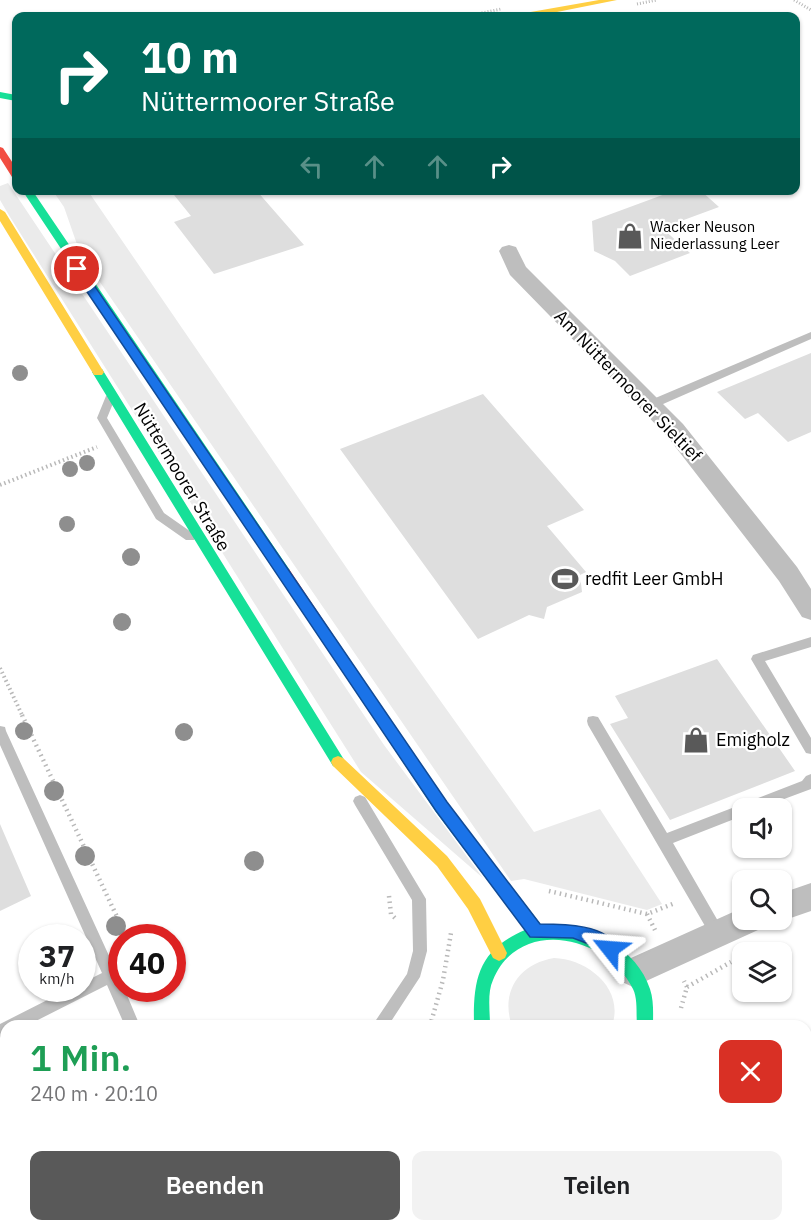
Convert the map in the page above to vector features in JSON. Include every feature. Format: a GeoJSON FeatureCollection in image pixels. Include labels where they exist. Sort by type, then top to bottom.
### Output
{"type":"FeatureCollection","features":[{"type":"Feature","properties":{"kind":"street"},"geometry":{"type":"LineString","coordinates":[[547,12],[613,0]]}},
{"type":"Feature","properties":{"kind":"street"},"geometry":{"type":"LineString","coordinates":[[0,150],[12,169]]}},
{"type":"Feature","properties":{"kind":"street","name":"Nüttermoorer Straße"},"geometry":{"type":"LineString","coordinates":[[30,195],[441,807],[536,931]]}},
{"type":"Feature","properties":{"kind":"street","name":"Nüttermoorer Straße"},"geometry":{"type":"LineString","coordinates":[[0,213],[335,759],[358,784],[434,852],[466,892],[489,929],[499,952]]}},
{"type":"Feature","properties":{"kind":"street","name":"Am Nüttermoorer Sieltief"},"geometry":{"type":"LineString","coordinates":[[509,251],[517,270],[675,430],[788,574],[811,610]]}},
{"type":"Feature","properties":{"kind":"street"},"geometry":{"type":"LineString","coordinates":[[792,904],[811,897]]}},
{"type":"Feature","properties":{"kind":"street"},"geometry":{"type":"LineString","coordinates":[[633,972],[732,926]]}},
{"type":"Feature","properties":{"kind":"street"},"geometry":{"type":"LineString","coordinates":[[481,1020],[478,1002],[480,987],[487,968],[499,952],[515,940],[536,931],[573,931],[599,940],[621,957],[633,972],[644,997],[645,1020]]}},
{"type":"Feature","properties":{"kind":"lane"},"geometry":{"type":"LineString","coordinates":[[650,405],[811,335]]}},
{"type":"Feature","properties":{"kind":"lane"},"geometry":{"type":"LineString","coordinates":[[111,395],[102,418],[160,516],[203,545]]}},
{"type":"Feature","properties":{"kind":"lane"},"geometry":{"type":"LineString","coordinates":[[811,642],[757,659],[811,749]]}},
{"type":"Feature","properties":{"kind":"lane"},"geometry":{"type":"LineString","coordinates":[[593,721],[717,933]]}},
{"type":"Feature","properties":{"kind":"lane"},"geometry":{"type":"LineString","coordinates":[[0,731],[6,760],[108,970]]}},
{"type":"Feature","properties":{"kind":"lane","name":"Nüttermoorer Straße"},"geometry":{"type":"LineString","coordinates":[[335,759],[419,899],[420,951],[413,977],[383,1020]]}},
{"type":"Feature","properties":{"kind":"lane"},"geometry":{"type":"LineString","coordinates":[[773,798],[807,785],[811,780]]}},
{"type":"Feature","properties":{"kind":"lane"},"geometry":{"type":"LineString","coordinates":[[664,840],[732,814]]}},
{"type":"Feature","properties":{"kind":"lane"},"geometry":{"type":"LineString","coordinates":[[23,1020],[108,978]]}},
{"type":"Feature","properties":{"kind":"lane"},"geometry":{"type":"LineString","coordinates":[[123,1002],[131,1020]]}},
{"type":"Feature","properties":{"kind":"path"},"geometry":{"type":"LineString","coordinates":[[794,0],[811,10]]}},
{"type":"Feature","properties":{"kind":"path"},"geometry":{"type":"LineString","coordinates":[[0,485],[103,444]]}},
{"type":"Feature","properties":{"kind":"path"},"geometry":{"type":"LineString","coordinates":[[0,668],[120,924]]}},
{"type":"Feature","properties":{"kind":"path"},"geometry":{"type":"LineString","coordinates":[[432,1020],[443,980],[452,929]]}},
{"type":"Feature","properties":{"kind":"path"},"geometry":{"type":"LineString","coordinates":[[687,987],[732,962]]}},
{"type":"Feature","properties":{"kind":"shaded area"},"geometry":{"type":"Polygon","coordinates":[[[8,183],[12,189],[12,195],[16,195],[384,745],[483,878],[361,772],[10,217],[0,200],[0,186],[8,183]]]}},
{"type":"Feature","properties":{"kind":"shaded area"},"geometry":{"type":"Polygon","coordinates":[[[56,195],[91,195],[372,605],[534,832],[600,809],[662,904],[647,910],[524,879],[511,881],[80,253],[64,207],[56,195]]]}},
{"type":"Feature","properties":{"kind":"shaded area"},"geometry":{"type":"Polygon","coordinates":[[[554,958],[566,960],[579,964],[600,978],[613,999],[615,1012],[613,1020],[510,1020],[509,1002],[515,982],[531,966],[554,958]]]}},
{"type":"Feature","properties":{"kind":"building"},"geometry":{"type":"Polygon","coordinates":[[[174,195],[260,195],[304,245],[214,274],[174,222],[191,216],[174,195]]]}},
{"type":"Feature","properties":{"kind":"building","name":"Wacker Neuson Niederlassung Leer"},"geometry":{"type":"Polygon","coordinates":[[[662,195],[706,195],[719,207],[662,228],[690,253],[630,276],[615,261],[594,251],[592,221],[662,195]]]}},
{"type":"Feature","properties":{"kind":"building"},"geometry":{"type":"Polygon","coordinates":[[[811,353],[811,432],[788,442],[758,413],[745,419],[717,392],[811,353]]]}},
{"type":"Feature","properties":{"kind":"building"},"geometry":{"type":"Polygon","coordinates":[[[483,394],[584,510],[547,526],[586,572],[580,575],[582,592],[547,607],[544,619],[529,615],[478,639],[340,449],[483,394]]]}},
{"type":"Feature","properties":{"kind":"building","name":"Emigholz"},"geometry":{"type":"Polygon","coordinates":[[[717,659],[795,771],[670,820],[610,724],[628,718],[615,696],[717,659]]]}},
{"type":"Feature","properties":{"kind":"building"},"geometry":{"type":"Polygon","coordinates":[[[0,824],[31,896],[0,911],[0,824]]]}},
{"type":"Feature","properties":{"kind":"traffic: fast"},"geometry":{"type":"LineString","coordinates":[[0,95],[12,97]]}},
{"type":"Feature","properties":{"kind":"traffic: fast"},"geometry":{"type":"LineString","coordinates":[[30,195],[284,573]]}},
{"type":"Feature","properties":{"kind":"traffic: fast"},"geometry":{"type":"LineString","coordinates":[[98,372],[338,762]]}},
{"type":"Feature","properties":{"kind":"traffic: fast"},"geometry":{"type":"LineString","coordinates":[[380,716],[441,807],[536,931]]}},
{"type":"Feature","properties":{"kind":"traffic: fast"},"geometry":{"type":"LineString","coordinates":[[482,1020],[484,980],[495,958],[511,943],[532,935],[554,932],[577,935],[598,943],[617,956],[642,989],[645,1020]]}},
{"type":"Feature","properties":{"kind":"traffic: slow"},"geometry":{"type":"LineString","coordinates":[[547,12],[613,0]]}},
{"type":"Feature","properties":{"kind":"traffic: slow"},"geometry":{"type":"LineString","coordinates":[[0,212],[98,372]]}},
{"type":"Feature","properties":{"kind":"traffic: slow"},"geometry":{"type":"LineString","coordinates":[[338,762],[442,861],[474,904],[499,953]]}},
{"type":"Feature","properties":{"kind":"traffic: jam"},"geometry":{"type":"LineString","coordinates":[[0,150],[12,169]]}},
{"type":"Feature","properties":{"kind":"traffic: jam"},"geometry":{"type":"LineString","coordinates":[[284,573],[380,716]]}},
{"type":"Feature","properties":{"kind":"place","name":"Wacker Neuson Niederlassung Leer"},"geometry":{"type":"Point","coordinates":[630,236]}},
{"type":"Feature","properties":{"kind":"place","name":"redfit Leer GmbH"},"geometry":{"type":"Point","coordinates":[565,579]}},
{"type":"Feature","properties":{"kind":"place","name":"Emigholz"},"geometry":{"type":"Point","coordinates":[696,740]}},
{"type":"Feature","properties":{"kind":"route"},"geometry":{"type":"LineString","coordinates":[[77,269],[441,807],[509,892],[536,931],[552,929],[573,931],[599,940],[610,949]]}}]}
